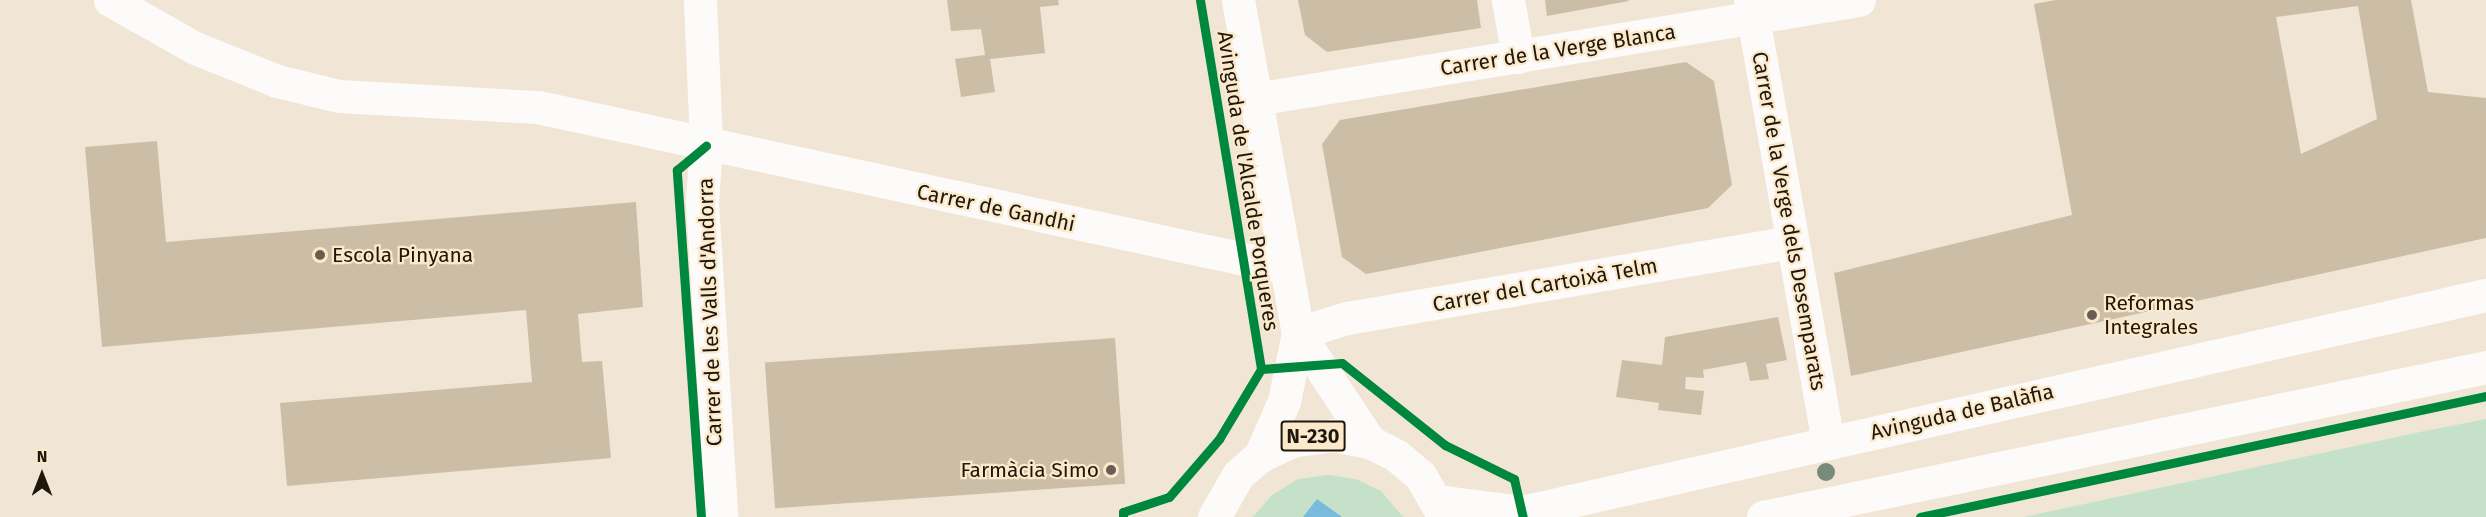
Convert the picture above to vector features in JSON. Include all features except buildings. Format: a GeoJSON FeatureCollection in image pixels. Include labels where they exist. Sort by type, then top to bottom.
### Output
{"type":"FeatureCollection","features":[{"type":"Feature","properties":{"kind":"street","name":"Carrer de Gandhi"},"geometry":{"type":"LineString","coordinates":[[110,0],[195,48],[277,81],[339,96],[538,107],[628,124],[706,146],[1286,268]]}},
{"type":"Feature","properties":{"kind":"street","name":"Carrer de les Valls d'Andorra"},"geometry":{"type":"LineString","coordinates":[[700,0],[706,146],[702,202],[721,517]]}},
{"type":"Feature","properties":{"kind":"street","name":"Avinguda de l'Alcalde Porqueres"},"geometry":{"type":"LineString","coordinates":[[1238,0],[1298,333],[1284,401],[1260,456]]}},
{"type":"Feature","properties":{"kind":"street"},"geometry":{"type":"LineString","coordinates":[[1508,0],[1518,57]]}},
{"type":"Feature","properties":{"kind":"street","name":"Carrer de la Verge Blanca"},"geometry":{"type":"LineString","coordinates":[[1256,99],[1518,57],[1752,9],[1859,0]]}},
{"type":"Feature","properties":{"kind":"street","name":"Carrer de la Verge dels Desemparats"},"geometry":{"type":"LineString","coordinates":[[1752,9],[1828,442]]}},
{"type":"Feature","properties":{"kind":"street","name":"Carrer del Cartoixà Telm"},"geometry":{"type":"LineString","coordinates":[[1298,333],[1347,318],[1793,242]]}},
{"type":"Feature","properties":{"kind":"street","name":"Avinguda de Balàfia"},"geometry":{"type":"LineString","coordinates":[[1441,509],[1522,512],[2486,295]]}},
{"type":"Feature","properties":{"kind":"street","name":"Avinguda de l'Alcalde Porqueres"},"geometry":{"type":"LineString","coordinates":[[1298,333],[1370,441]]}},
{"type":"Feature","properties":{"kind":"street"},"geometry":{"type":"LineString","coordinates":[[1763,517],[2486,367]]}},
{"type":"Feature","properties":{"kind":"street","name":"N-230"},"geometry":{"type":"LineString","coordinates":[[1214,517],[1238,475],[1260,456],[1313,436],[1370,441],[1409,465],[1441,509]]}},
{"type":"Feature","properties":{"kind":"green space"},"geometry":{"type":"Polygon","coordinates":[[[2486,419],[2486,517],[2024,517],[2420,432],[2486,419]]]}},
{"type":"Feature","properties":{"kind":"green space"},"geometry":{"type":"Polygon","coordinates":[[[1328,475],[1356,479],[1381,491],[1403,517],[1253,517],[1272,495],[1298,479],[1328,475]]]}},
{"type":"Feature","properties":{"kind":"water"},"geometry":{"type":"Polygon","coordinates":[[[1317,499],[1342,517],[1303,517],[1317,499]]]}},
{"type":"Feature","properties":{"kind":"cycle path"},"geometry":{"type":"LineString","coordinates":[[1200,0],[1261,369]]}},
{"type":"Feature","properties":{"kind":"cycle path"},"geometry":{"type":"LineString","coordinates":[[701,517],[677,170],[706,146]]}},
{"type":"Feature","properties":{"kind":"cycle path"},"geometry":{"type":"LineString","coordinates":[[1261,369],[1342,363],[1445,445],[1514,479],[1523,517]]}},
{"type":"Feature","properties":{"kind":"cycle path"},"geometry":{"type":"LineString","coordinates":[[1123,517],[1123,512],[1169,497],[1219,439],[1261,369]]}},
{"type":"Feature","properties":{"kind":"cycle path"},"geometry":{"type":"LineString","coordinates":[[1920,517],[2486,396]]}},
{"type":"Feature","properties":{"kind":"place","name":"Escola Pinyana"},"geometry":{"type":"Point","coordinates":[320,255]}},
{"type":"Feature","properties":{"kind":"place","name":"Reformas Integrales"},"geometry":{"type":"Point","coordinates":[2092,315]}},
{"type":"Feature","properties":{"kind":"place","name":"Farmàcia Simo"},"geometry":{"type":"Point","coordinates":[1111,470]}}]}
